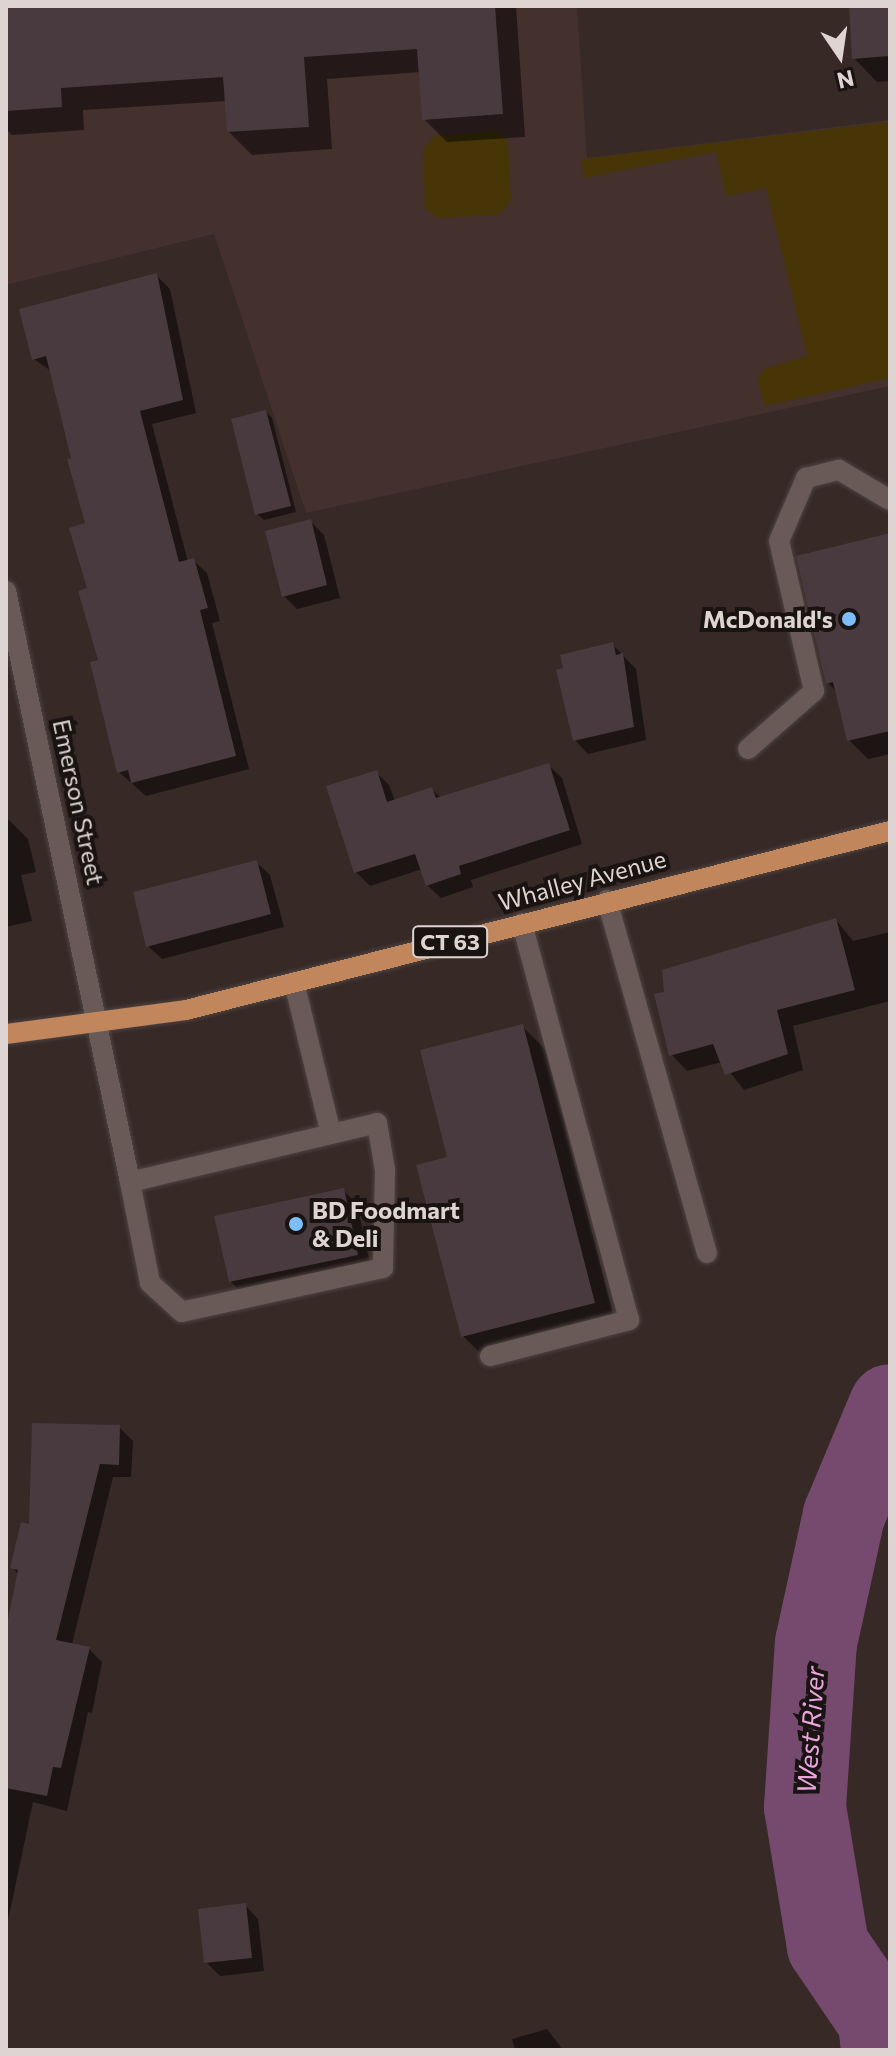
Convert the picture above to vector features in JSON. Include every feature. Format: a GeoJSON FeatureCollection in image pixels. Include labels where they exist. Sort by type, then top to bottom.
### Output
{"type":"FeatureCollection","features":[{"type":"Feature","properties":{"kind":"main road","name":"Whalley Avenue"},"geometry":{"type":"LineString","coordinates":[[6,1034],[100,1025],[294,982],[607,900],[890,831]]}},
{"type":"Feature","properties":{"kind":"street"},"geometry":{"type":"LineString","coordinates":[[748,749],[814,691],[779,541],[806,478],[839,470],[890,500]]}},
{"type":"Feature","properties":{"kind":"street","name":"Emerson Street"},"geometry":{"type":"LineString","coordinates":[[6,591],[100,1025],[150,1283],[182,1312],[383,1268],[385,1170],[377,1123],[331,1134]]}},
{"type":"Feature","properties":{"kind":"street"},"geometry":{"type":"LineString","coordinates":[[607,900],[707,1253]]}},
{"type":"Feature","properties":{"kind":"street"},"geometry":{"type":"LineString","coordinates":[[490,1356],[629,1320],[522,923]]}},
{"type":"Feature","properties":{"kind":"street"},"geometry":{"type":"LineString","coordinates":[[130,1182],[331,1134],[294,982]]}},
{"type":"Feature","properties":{"kind":"shaded area"},"geometry":{"type":"Polygon","coordinates":[[[6,6],[577,6],[587,158],[890,120],[890,386],[306,513],[214,234],[6,285],[6,6]]]}},
{"type":"Feature","properties":{"kind":"shaded area"},"geometry":{"type":"Polygon","coordinates":[[[890,122],[890,378],[765,406],[757,381],[763,369],[807,356],[766,188],[726,196],[716,152],[584,178],[581,159],[890,122]]]}},
{"type":"Feature","properties":{"kind":"shaded area"},"geometry":{"type":"Polygon","coordinates":[[[497,131],[508,140],[511,201],[498,215],[437,218],[425,208],[423,149],[435,136],[497,131]]]}},
{"type":"Feature","properties":{"kind":"building"},"geometry":{"type":"Polygon","coordinates":[[[6,6],[495,6],[503,114],[422,120],[417,49],[304,57],[309,127],[227,132],[223,77],[61,88],[62,107],[6,111],[6,6]]]}},
{"type":"Feature","properties":{"kind":"building"},"geometry":{"type":"Polygon","coordinates":[[[849,6],[890,6],[890,56],[852,59],[849,6]]]}},
{"type":"Feature","properties":{"kind":"building"},"geometry":{"type":"Polygon","coordinates":[[[157,273],[183,400],[140,411],[179,562],[194,558],[208,608],[200,610],[236,756],[131,783],[128,770],[117,773],[90,662],[98,660],[78,591],[87,588],[69,528],[85,523],[67,459],[71,458],[46,356],[32,360],[19,309],[157,273]]]}},
{"type":"Feature","properties":{"kind":"building"},"geometry":{"type":"Polygon","coordinates":[[[266,410],[291,506],[255,515],[231,419],[266,410]]]}},
{"type":"Feature","properties":{"kind":"building"},"geometry":{"type":"Polygon","coordinates":[[[311,519],[327,585],[282,597],[265,531],[311,519]]]}},
{"type":"Feature","properties":{"kind":"building","name":"McDonald's"},"geometry":{"type":"Polygon","coordinates":[[[890,533],[890,731],[847,741],[833,682],[826,684],[796,556],[890,533]]]}},
{"type":"Feature","properties":{"kind":"building"},"geometry":{"type":"Polygon","coordinates":[[[613,642],[616,655],[623,653],[634,727],[573,741],[556,670],[563,668],[560,655],[613,642]]]}},
{"type":"Feature","properties":{"kind":"building"},"geometry":{"type":"Polygon","coordinates":[[[549,763],[570,830],[459,866],[461,874],[426,886],[415,854],[354,873],[326,786],[377,770],[387,802],[432,787],[436,798],[549,763]]]}},
{"type":"Feature","properties":{"kind":"building"},"geometry":{"type":"Polygon","coordinates":[[[257,860],[271,914],[146,947],[133,892],[257,860]]]}},
{"type":"Feature","properties":{"kind":"building"},"geometry":{"type":"Polygon","coordinates":[[[836,918],[855,990],[777,1010],[788,1054],[725,1075],[713,1044],[669,1056],[654,994],[664,992],[662,970],[836,918]]]}},
{"type":"Feature","properties":{"kind":"building"},"geometry":{"type":"Polygon","coordinates":[[[523,1024],[595,1303],[461,1337],[416,1165],[447,1157],[420,1050],[523,1024]]]}},
{"type":"Feature","properties":{"kind":"building"},"geometry":{"type":"Polygon","coordinates":[[[344,1188],[358,1255],[229,1282],[214,1216],[344,1188]]]}},
{"type":"Feature","properties":{"kind":"building"},"geometry":{"type":"Polygon","coordinates":[[[32,1423],[120,1425],[119,1465],[100,1464],[56,1640],[90,1647],[61,1768],[53,1767],[47,1796],[6,1788],[6,1629],[18,1570],[10,1568],[21,1522],[29,1524],[32,1423]]]}},
{"type":"Feature","properties":{"kind":"building"},"geometry":{"type":"Polygon","coordinates":[[[246,1903],[252,1958],[204,1963],[198,1909],[246,1903]]]}},
{"type":"Feature","properties":{"kind":"waterway","name":"West River"},"geometry":{"type":"LineString","coordinates":[[882,2050],[879,2021],[828,1946],[805,1807],[816,1643],[844,1515],[890,1405]]}},
{"type":"Feature","properties":{"kind":"place","name":"McDonald's"},"geometry":{"type":"Point","coordinates":[849,619]}},
{"type":"Feature","properties":{"kind":"place","name":"BD Foodmart & Deli"},"geometry":{"type":"Point","coordinates":[296,1224]}}]}
